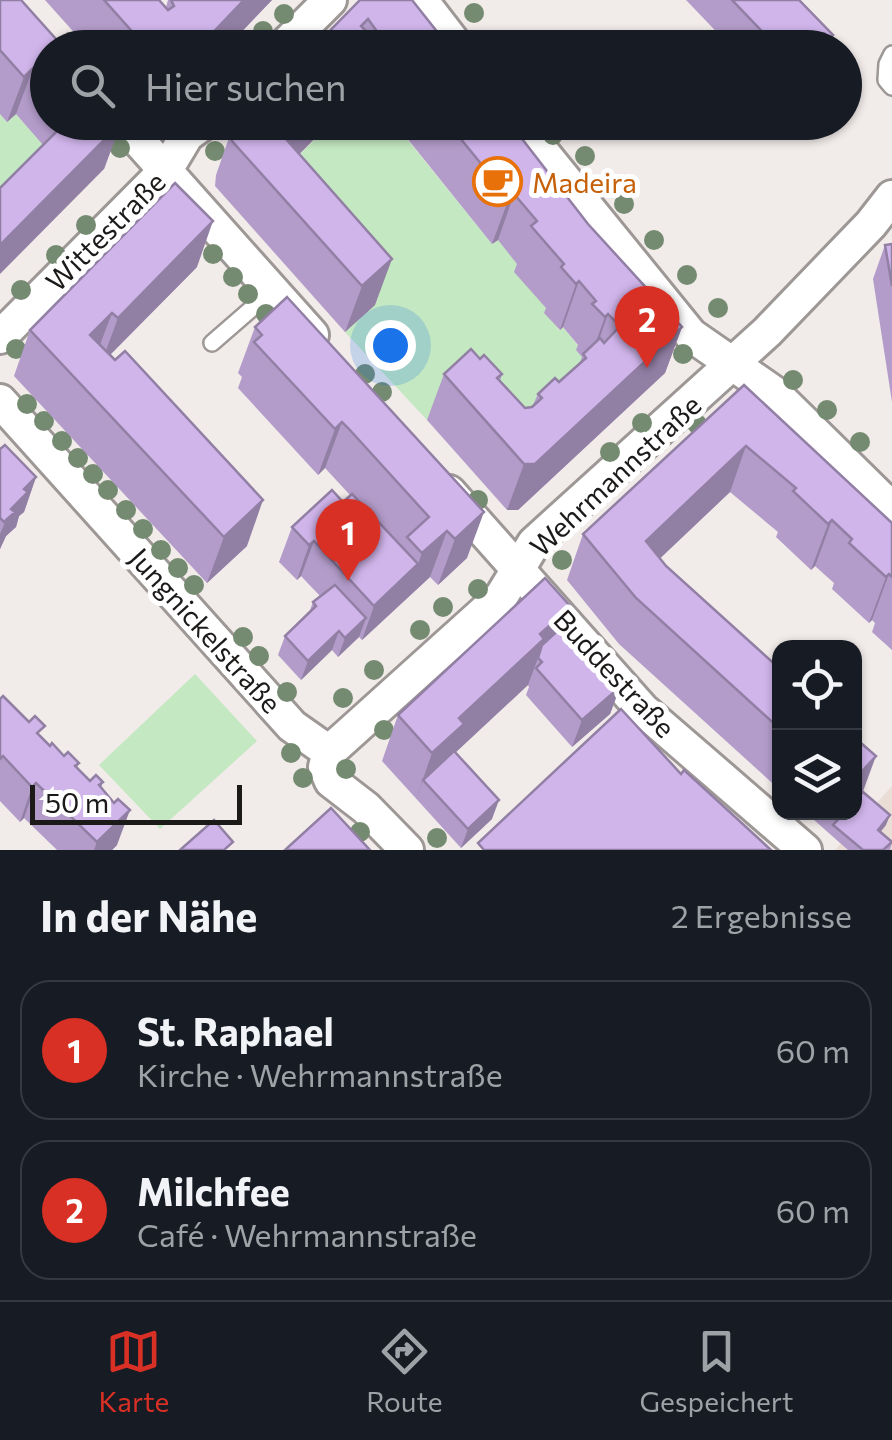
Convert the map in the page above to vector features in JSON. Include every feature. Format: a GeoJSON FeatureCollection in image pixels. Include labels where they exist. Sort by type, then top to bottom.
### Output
{"type":"FeatureCollection","features":[{"type":"Feature","properties":{"kind":"street"},"geometry":{"type":"LineString","coordinates":[[300,30],[330,0]]}},
{"type":"Feature","properties":{"kind":"street"},"geometry":{"type":"LineString","coordinates":[[422,0],[444,30]]}},
{"type":"Feature","properties":{"kind":"street"},"geometry":{"type":"LineString","coordinates":[[138,140],[331,358]]}},
{"type":"Feature","properties":{"kind":"street","name":"Wittestraße"},"geometry":{"type":"LineString","coordinates":[[0,337],[166,170],[184,140]]}},
{"type":"Feature","properties":{"kind":"street"},"geometry":{"type":"LineString","coordinates":[[533,140],[691,335],[772,392],[892,509]]}},
{"type":"Feature","properties":{"kind":"street","name":"Wehrmannstraße"},"geometry":{"type":"LineString","coordinates":[[330,752],[502,598],[534,543],[731,366],[871,224],[892,197]]}},
{"type":"Feature","properties":{"kind":"street","name":"Jungnickelstraße"},"geometry":{"type":"LineString","coordinates":[[0,402],[292,726],[330,752]]}},
{"type":"Feature","properties":{"kind":"street","name":"Buddestraße"},"geometry":{"type":"LineString","coordinates":[[434,475],[642,708],[805,850]]}},
{"type":"Feature","properties":{"kind":"street"},"geometry":{"type":"LineString","coordinates":[[330,752],[324,767],[331,781],[366,808],[407,850]]}},
{"type":"Feature","properties":{"kind":"lane"},"geometry":{"type":"LineString","coordinates":[[892,54],[886,80],[892,87]]}},
{"type":"Feature","properties":{"kind":"lane"},"geometry":{"type":"LineString","coordinates":[[212,343],[274,289]]}},
{"type":"Feature","properties":{"kind":"shaded area"},"geometry":{"type":"Polygon","coordinates":[[[892,786],[892,850],[835,850],[892,786]]]}},
{"type":"Feature","properties":{"kind":"green space"},"geometry":{"type":"Polygon","coordinates":[[[0,114],[7,122],[16,114],[30,130],[30,140],[39,140],[57,161],[0,216],[0,114]]]}},
{"type":"Feature","properties":{"kind":"green space"},"geometry":{"type":"Polygon","coordinates":[[[314,140],[408,140],[492,244],[498,240],[520,267],[515,272],[548,310],[559,330],[563,327],[588,363],[543,428],[454,395],[427,420],[345,332],[269,185],[314,140]]]}},
{"type":"Feature","properties":{"kind":"green space"},"geometry":{"type":"Polygon","coordinates":[[[195,674],[257,741],[160,829],[99,765],[195,674]]]}},
{"type":"Feature","properties":{"kind":"building"},"geometry":{"type":"Polygon","coordinates":[[[0,0],[21,0],[48,30],[30,30],[30,71],[24,77],[0,50],[0,0]]]}},
{"type":"Feature","properties":{"kind":"building"},"geometry":{"type":"Polygon","coordinates":[[[104,0],[159,0],[168,10],[174,6],[171,0],[244,0],[215,30],[131,30],[104,0]]]}},
{"type":"Feature","properties":{"kind":"building"},"geometry":{"type":"Polygon","coordinates":[[[360,0],[412,0],[436,30],[376,30],[368,19],[361,26],[365,30],[331,30],[360,0]]]}},
{"type":"Feature","properties":{"kind":"building"},"geometry":{"type":"Polygon","coordinates":[[[732,0],[799,0],[828,30],[761,30],[732,0]]]}},
{"type":"Feature","properties":{"kind":"building"},"geometry":{"type":"Polygon","coordinates":[[[48,140],[104,140],[0,245],[0,188],[48,140]]]}},
{"type":"Feature","properties":{"kind":"building"},"geometry":{"type":"Polygon","coordinates":[[[287,140],[392,259],[362,286],[232,141],[287,140]]]}},
{"type":"Feature","properties":{"kind":"building"},"geometry":{"type":"Polygon","coordinates":[[[462,140],[523,140],[588,224],[682,327],[535,464],[524,464],[444,374],[471,349],[480,359],[484,355],[502,374],[497,378],[525,408],[532,407],[542,398],[538,394],[555,378],[559,382],[586,358],[583,354],[600,338],[604,343],[620,326],[592,304],[596,301],[561,267],[564,264],[531,226],[537,221],[514,194],[509,198],[462,140]]]}},
{"type":"Feature","properties":{"kind":"building"},"geometry":{"type":"Polygon","coordinates":[[[175,183],[213,221],[118,318],[112,313],[90,335],[115,360],[125,351],[263,500],[224,537],[30,330],[175,183]]]}},
{"type":"Feature","properties":{"kind":"building"},"geometry":{"type":"Polygon","coordinates":[[[892,244],[892,286],[885,245],[892,244]]]}},
{"type":"Feature","properties":{"kind":"building"},"geometry":{"type":"Polygon","coordinates":[[[287,297],[484,512],[455,539],[447,531],[422,553],[407,537],[429,517],[342,422],[335,429],[254,342],[262,335],[255,327],[287,297]]]}},
{"type":"Feature","properties":{"kind":"building"},"geometry":{"type":"Polygon","coordinates":[[[744,385],[892,523],[892,577],[886,577],[849,543],[852,539],[832,520],[828,524],[793,491],[796,488],[746,446],[646,541],[666,566],[772,662],[772,722],[636,598],[583,534],[744,385]]]}},
{"type":"Feature","properties":{"kind":"building"},"geometry":{"type":"Polygon","coordinates":[[[5,445],[36,477],[11,509],[15,512],[4,522],[0,518],[0,449],[5,445]]]}},
{"type":"Feature","properties":{"kind":"building"},"geometry":{"type":"Polygon","coordinates":[[[332,490],[343,502],[352,494],[418,564],[374,606],[314,541],[309,545],[292,527],[332,490]]]}},
{"type":"Feature","properties":{"kind":"building"},"geometry":{"type":"Polygon","coordinates":[[[545,578],[571,607],[540,634],[544,639],[459,718],[464,724],[432,753],[398,715],[545,578]]]}},
{"type":"Feature","properties":{"kind":"building"},"geometry":{"type":"Polygon","coordinates":[[[335,585],[366,618],[345,638],[339,631],[308,661],[285,636],[316,606],[313,602],[335,585]]]}},
{"type":"Feature","properties":{"kind":"building"},"geometry":{"type":"Polygon","coordinates":[[[564,625],[620,687],[582,720],[536,668],[542,662],[538,658],[542,645],[564,625]]]}},
{"type":"Feature","properties":{"kind":"building"},"geometry":{"type":"Polygon","coordinates":[[[3,696],[29,722],[35,716],[45,726],[37,733],[50,746],[52,743],[64,756],[68,752],[90,781],[96,775],[114,803],[118,799],[130,810],[97,842],[36,783],[32,787],[3,756],[0,759],[3,696]]]}},
{"type":"Feature","properties":{"kind":"building"},"geometry":{"type":"Polygon","coordinates":[[[621,709],[681,774],[684,770],[771,850],[484,850],[478,843],[621,709]]]}},
{"type":"Feature","properties":{"kind":"building"},"geometry":{"type":"Polygon","coordinates":[[[862,744],[876,756],[862,771],[862,744]]]}},
{"type":"Feature","properties":{"kind":"building"},"geometry":{"type":"Polygon","coordinates":[[[454,751],[499,800],[468,829],[423,780],[454,751]]]}},
{"type":"Feature","properties":{"kind":"building"},"geometry":{"type":"Polygon","coordinates":[[[862,793],[890,815],[878,830],[892,842],[883,850],[863,850],[833,825],[838,820],[862,820],[862,793]]]}},
{"type":"Feature","properties":{"kind":"building"},"geometry":{"type":"Polygon","coordinates":[[[331,808],[370,850],[285,850],[331,808]]]}},
{"type":"Feature","properties":{"kind":"building"},"geometry":{"type":"Polygon","coordinates":[[[214,820],[233,842],[224,850],[180,850],[214,820]]]}},
{"type":"Feature","properties":{"kind":"place","name":"Madeira"},"geometry":{"type":"Point","coordinates":[497,182]}},
{"type":"Feature","properties":{"kind":"place","name":"Milchfee"},"geometry":{"type":"Point","coordinates":[647,368]}},
{"type":"Feature","properties":{"kind":"place","name":"St. Raphael"},"geometry":{"type":"Point","coordinates":[348,581]}}]}
